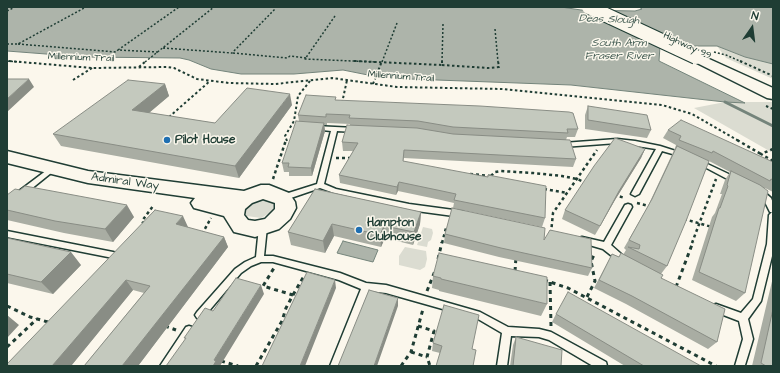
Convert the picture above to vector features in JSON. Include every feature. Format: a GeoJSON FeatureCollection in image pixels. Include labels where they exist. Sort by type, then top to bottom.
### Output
{"type":"FeatureCollection","features":[{"type":"Feature","properties":{"kind":"highway"},"geometry":{"type":"LineString","coordinates":[[589,7],[700,56]]}},
{"type":"Feature","properties":{"kind":"highway","name":"Highway 99"},"geometry":{"type":"LineString","coordinates":[[601,7],[773,94]]}},
{"type":"Feature","properties":{"kind":"highway","name":"Highway 99"},"geometry":{"type":"LineString","coordinates":[[700,56],[773,86]]}},
{"type":"Feature","properties":{"kind":"street","name":"Admiral Way"},"geometry":{"type":"LineString","coordinates":[[7,157],[77,184],[212,205],[240,204]]}},
{"type":"Feature","properties":{"kind":"street","name":"Admiral Way"},"geometry":{"type":"LineString","coordinates":[[7,168],[48,172]]}},
{"type":"Feature","properties":{"kind":"street"},"geometry":{"type":"LineString","coordinates":[[277,191],[285,202],[286,208],[283,214],[275,222],[263,228],[247,228],[241,226],[234,216],[240,204],[261,192],[277,191]]}},
{"type":"Feature","properties":{"kind":"lane"},"geometry":{"type":"LineString","coordinates":[[306,127],[364,131]]}},
{"type":"Feature","properties":{"kind":"lane"},"geometry":{"type":"LineString","coordinates":[[320,186],[334,129]]}},
{"type":"Feature","properties":{"kind":"lane"},"geometry":{"type":"LineString","coordinates":[[558,144],[635,142],[678,152],[743,184]]}},
{"type":"Feature","properties":{"kind":"lane"},"geometry":{"type":"LineString","coordinates":[[635,194],[660,148]]}},
{"type":"Feature","properties":{"kind":"lane"},"geometry":{"type":"LineString","coordinates":[[7,204],[48,172]]}},
{"type":"Feature","properties":{"kind":"lane"},"geometry":{"type":"LineString","coordinates":[[277,191],[320,186],[409,207],[470,216]]}},
{"type":"Feature","properties":{"kind":"lane"},"geometry":{"type":"LineString","coordinates":[[756,190],[768,200],[773,210]]}},
{"type":"Feature","properties":{"kind":"lane"},"geometry":{"type":"LineString","coordinates":[[603,245],[628,207]]}},
{"type":"Feature","properties":{"kind":"lane"},"geometry":{"type":"LineString","coordinates":[[743,318],[757,301],[771,244],[773,216]]}},
{"type":"Feature","properties":{"kind":"lane"},"geometry":{"type":"LineString","coordinates":[[260,259],[263,228]]}},
{"type":"Feature","properties":{"kind":"lane"},"geometry":{"type":"LineString","coordinates":[[7,234],[113,256]]}},
{"type":"Feature","properties":{"kind":"lane"},"geometry":{"type":"LineString","coordinates":[[551,234],[603,245],[621,260],[635,267]]}},
{"type":"Feature","properties":{"kind":"lane"},"geometry":{"type":"LineString","coordinates":[[165,366],[199,316],[238,271],[248,264],[260,259],[278,261],[308,268],[340,277],[366,287],[386,289],[425,299],[480,316],[507,331],[539,333],[551,336],[602,366]]}},
{"type":"Feature","properties":{"kind":"lane"},"geometry":{"type":"LineString","coordinates":[[335,366],[366,287]]}},
{"type":"Feature","properties":{"kind":"lane"},"geometry":{"type":"LineString","coordinates":[[707,303],[743,318]]}},
{"type":"Feature","properties":{"kind":"lane"},"geometry":{"type":"LineString","coordinates":[[740,365],[748,339],[743,318]]}},
{"type":"Feature","properties":{"kind":"lane"},"geometry":{"type":"LineString","coordinates":[[502,366],[507,331]]}},
{"type":"Feature","properties":{"kind":"path"},"geometry":{"type":"LineString","coordinates":[[7,11],[15,7]]}},
{"type":"Feature","properties":{"kind":"path"},"geometry":{"type":"LineString","coordinates":[[18,44],[86,7]]}},
{"type":"Feature","properties":{"kind":"path"},"geometry":{"type":"LineString","coordinates":[[7,44],[116,52],[179,7]]}},
{"type":"Feature","properties":{"kind":"path"},"geometry":{"type":"LineString","coordinates":[[139,68],[214,7]]}},
{"type":"Feature","properties":{"kind":"path"},"geometry":{"type":"LineString","coordinates":[[232,53],[275,9]]}},
{"type":"Feature","properties":{"kind":"path"},"geometry":{"type":"LineString","coordinates":[[306,58],[335,16]]}},
{"type":"Feature","properties":{"kind":"path"},"geometry":{"type":"LineString","coordinates":[[373,84],[397,23]]}},
{"type":"Feature","properties":{"kind":"path"},"geometry":{"type":"LineString","coordinates":[[442,65],[443,24]]}},
{"type":"Feature","properties":{"kind":"path"},"geometry":{"type":"LineString","coordinates":[[163,48],[287,58],[290,56],[306,58],[305,59],[488,68],[499,67],[494,29]]}},
{"type":"Feature","properties":{"kind":"path"},"geometry":{"type":"LineString","coordinates":[[118,50],[158,52]]}},
{"type":"Feature","properties":{"kind":"path","name":"Millennium Trail"},"geometry":{"type":"LineString","coordinates":[[7,61],[92,68],[171,67],[197,79],[210,81],[268,84],[332,78],[397,87],[503,89],[662,104],[692,114],[773,161]]}},
{"type":"Feature","properties":{"kind":"path"},"geometry":{"type":"LineString","coordinates":[[73,80],[92,68]]}},
{"type":"Feature","properties":{"kind":"path"},"geometry":{"type":"LineString","coordinates":[[277,191],[282,152],[287,142],[285,136],[294,121],[298,96],[311,80]]}},
{"type":"Feature","properties":{"kind":"path"},"geometry":{"type":"LineString","coordinates":[[334,129],[343,101],[347,80]]}},
{"type":"Feature","properties":{"kind":"path"},"geometry":{"type":"LineString","coordinates":[[166,120],[210,81]]}},
{"type":"Feature","properties":{"kind":"path"},"geometry":{"type":"LineString","coordinates":[[551,234],[553,213],[597,151],[598,142]]}},
{"type":"Feature","properties":{"kind":"path"},"geometry":{"type":"LineString","coordinates":[[761,154],[773,149]]}},
{"type":"Feature","properties":{"kind":"path"},"geometry":{"type":"LineString","coordinates":[[327,158],[356,158]]}},
{"type":"Feature","properties":{"kind":"path"},"geometry":{"type":"LineString","coordinates":[[676,288],[716,178],[722,173]]}},
{"type":"Feature","properties":{"kind":"path"},"geometry":{"type":"LineString","coordinates":[[469,174],[484,175],[496,180]]}},
{"type":"Feature","properties":{"kind":"path"},"geometry":{"type":"LineString","coordinates":[[539,188],[567,194]]}},
{"type":"Feature","properties":{"kind":"path"},"geometry":{"type":"LineString","coordinates":[[145,226],[142,221],[153,206]]}},
{"type":"Feature","properties":{"kind":"path"},"geometry":{"type":"LineString","coordinates":[[201,235],[206,229],[212,216]]}},
{"type":"Feature","properties":{"kind":"path"},"geometry":{"type":"LineString","coordinates":[[437,261],[446,228]]}},
{"type":"Feature","properties":{"kind":"path"},"geometry":{"type":"LineString","coordinates":[[587,297],[595,281],[591,261],[603,245]]}},
{"type":"Feature","properties":{"kind":"path"},"geometry":{"type":"LineString","coordinates":[[439,255],[446,256]]}},
{"type":"Feature","properties":{"kind":"path"},"geometry":{"type":"LineString","coordinates":[[515,271],[516,256]]}},
{"type":"Feature","properties":{"kind":"path"},"geometry":{"type":"LineString","coordinates":[[278,261],[263,286],[294,295]]}},
{"type":"Feature","properties":{"kind":"path"},"geometry":{"type":"LineString","coordinates":[[257,366],[282,321],[308,268]]}},
{"type":"Feature","properties":{"kind":"path"},"geometry":{"type":"LineString","coordinates":[[402,366],[411,352],[425,299],[436,268]]}},
{"type":"Feature","properties":{"kind":"path"},"geometry":{"type":"LineString","coordinates":[[507,269],[522,273]]}},
{"type":"Feature","properties":{"kind":"path"},"geometry":{"type":"LineString","coordinates":[[543,280],[568,288],[587,297],[716,366]]}},
{"type":"Feature","properties":{"kind":"path"},"geometry":{"type":"LineString","coordinates":[[550,282],[551,336]]}},
{"type":"Feature","properties":{"kind":"path"},"geometry":{"type":"LineString","coordinates":[[7,306],[48,322]]}},
{"type":"Feature","properties":{"kind":"path"},"geometry":{"type":"LineString","coordinates":[[7,347],[37,318]]}},
{"type":"Feature","properties":{"kind":"path"},"geometry":{"type":"LineString","coordinates":[[160,323],[186,334]]}},
{"type":"Feature","properties":{"kind":"path"},"geometry":{"type":"LineString","coordinates":[[418,326],[434,331],[427,357],[430,366]]}},
{"type":"Feature","properties":{"kind":"path"},"geometry":{"type":"LineString","coordinates":[[411,352],[427,357]]}},
{"type":"Feature","properties":{"kind":"path"},"geometry":{"type":"LineString","coordinates":[[215,359],[238,366]]}},
{"type":"Feature","properties":{"kind":"shaded area"},"geometry":{"type":"Polygon","coordinates":[[[717,46],[745,57],[773,64],[773,79],[726,58],[717,46]]]}},
{"type":"Feature","properties":{"kind":"shaded area"},"geometry":{"type":"Polygon","coordinates":[[[725,102],[773,102],[773,153],[694,108],[725,102]]]}},
{"type":"Feature","properties":{"kind":"shaded area"},"geometry":{"type":"Polygon","coordinates":[[[260,198],[272,201],[274,204],[273,211],[261,218],[247,216],[245,214],[245,207],[260,198]]]}},
{"type":"Feature","properties":{"kind":"shaded area"},"geometry":{"type":"Polygon","coordinates":[[[423,227],[432,229],[433,233],[427,247],[417,245],[423,227]]]}},
{"type":"Feature","properties":{"kind":"shaded area"},"geometry":{"type":"Polygon","coordinates":[[[405,247],[426,251],[427,259],[425,267],[420,270],[399,265],[399,256],[405,247]]]}},
{"type":"Feature","properties":{"kind":"water","name":"South Arm Fraser River"},"geometry":{"type":"Polygon","coordinates":[[[7,7],[561,7],[581,10],[635,11],[642,9],[639,7],[773,7],[773,64],[745,57],[717,46],[660,46],[659,61],[745,103],[571,85],[410,79],[373,76],[343,70],[294,74],[241,74],[211,69],[180,58],[85,57],[7,51],[7,7]]]}},
{"type":"Feature","properties":{"kind":"water"},"geometry":{"type":"Polygon","coordinates":[[[343,241],[378,250],[373,262],[337,253],[343,241]]]}},
{"type":"Feature","properties":{"kind":"building"},"geometry":{"type":"Polygon","coordinates":[[[7,79],[29,79],[7,99],[7,79]]]}},
{"type":"Feature","properties":{"kind":"building","name":"Pilot House"},"geometry":{"type":"Polygon","coordinates":[[[128,80],[165,84],[132,110],[215,123],[247,88],[290,94],[235,166],[53,134],[128,80]]]}},
{"type":"Feature","properties":{"kind":"building"},"geometry":{"type":"Polygon","coordinates":[[[306,95],[336,97],[335,100],[480,106],[569,112],[573,113],[578,129],[567,129],[568,133],[453,127],[418,121],[349,118],[350,115],[326,114],[326,117],[298,115],[306,95]]]}},
{"type":"Feature","properties":{"kind":"building"},"geometry":{"type":"Polygon","coordinates":[[[588,106],[647,115],[651,130],[588,120],[588,106]]]}},
{"type":"Feature","properties":{"kind":"building"},"geometry":{"type":"Polygon","coordinates":[[[681,120],[773,162],[773,180],[771,179],[770,181],[713,151],[712,153],[679,140],[681,136],[668,130],[681,120]]]}},
{"type":"Feature","properties":{"kind":"building"},"geometry":{"type":"Polygon","coordinates":[[[296,121],[324,123],[311,168],[288,167],[289,163],[282,163],[296,121]]]}},
{"type":"Feature","properties":{"kind":"building"},"geometry":{"type":"Polygon","coordinates":[[[347,125],[417,128],[453,134],[570,140],[576,159],[404,150],[403,161],[546,186],[545,218],[454,200],[456,194],[399,182],[397,187],[339,175],[358,143],[342,142],[347,125]]]}},
{"type":"Feature","properties":{"kind":"building"},"geometry":{"type":"Polygon","coordinates":[[[615,138],[645,149],[619,191],[600,226],[565,210],[594,166],[615,138]]]}},
{"type":"Feature","properties":{"kind":"building"},"geometry":{"type":"Polygon","coordinates":[[[677,146],[709,161],[667,266],[628,247],[639,249],[640,245],[629,240],[652,199],[677,146]]]}},
{"type":"Feature","properties":{"kind":"building"},"geometry":{"type":"Polygon","coordinates":[[[731,171],[760,185],[768,191],[745,293],[699,272],[719,208],[728,186],[731,171]]]}},
{"type":"Feature","properties":{"kind":"building"},"geometry":{"type":"Polygon","coordinates":[[[25,186],[127,205],[105,229],[55,221],[7,210],[7,195],[15,189],[20,190],[25,186]]]}},
{"type":"Feature","properties":{"kind":"building"},"geometry":{"type":"Polygon","coordinates":[[[315,189],[421,212],[414,232],[384,226],[380,235],[332,224],[323,241],[288,232],[315,189]]]}},
{"type":"Feature","properties":{"kind":"building"},"geometry":{"type":"Polygon","coordinates":[[[452,208],[545,228],[544,240],[550,230],[591,239],[592,268],[445,234],[452,208]]]}},
{"type":"Feature","properties":{"kind":"building"},"geometry":{"type":"Polygon","coordinates":[[[155,210],[183,216],[176,224],[224,237],[122,366],[84,366],[150,286],[126,280],[52,366],[7,365],[7,364],[155,210]]]}},
{"type":"Feature","properties":{"kind":"building"},"geometry":{"type":"Polygon","coordinates":[[[7,238],[71,252],[41,282],[7,274],[7,238]]]}},
{"type":"Feature","properties":{"kind":"building"},"geometry":{"type":"Polygon","coordinates":[[[439,253],[547,277],[547,304],[433,276],[439,253]]]}},
{"type":"Feature","properties":{"kind":"building"},"geometry":{"type":"Polygon","coordinates":[[[621,253],[663,275],[661,278],[725,309],[717,342],[599,280],[612,254],[619,257],[621,253]]]}},
{"type":"Feature","properties":{"kind":"building"},"geometry":{"type":"Polygon","coordinates":[[[307,272],[335,280],[300,366],[262,366],[307,272]]]}},
{"type":"Feature","properties":{"kind":"building"},"geometry":{"type":"Polygon","coordinates":[[[236,278],[261,285],[214,360],[216,361],[213,366],[166,366],[205,308],[213,311],[236,278]]]}},
{"type":"Feature","properties":{"kind":"building"},"geometry":{"type":"Polygon","coordinates":[[[369,290],[398,298],[374,366],[338,366],[369,290]]]}},
{"type":"Feature","properties":{"kind":"building"},"geometry":{"type":"Polygon","coordinates":[[[568,292],[701,366],[644,366],[556,314],[568,292]]]}},
{"type":"Feature","properties":{"kind":"building"},"geometry":{"type":"Polygon","coordinates":[[[444,305],[479,315],[472,349],[476,350],[473,366],[436,366],[442,346],[433,343],[444,305]]]}},
{"type":"Feature","properties":{"kind":"building"},"geometry":{"type":"Polygon","coordinates":[[[773,309],[773,366],[766,366],[761,363],[773,309]]]}},
{"type":"Feature","properties":{"kind":"building"},"geometry":{"type":"Polygon","coordinates":[[[516,337],[562,350],[561,366],[513,366],[516,337]]]}},
{"type":"Feature","properties":{"kind":"waterway"},"geometry":{"type":"LineString","coordinates":[[725,102],[773,126]]}},
{"type":"Feature","properties":{"kind":"place","name":"Pilot House"},"geometry":{"type":"Point","coordinates":[167,140]}},
{"type":"Feature","properties":{"kind":"place","name":"Hampton Clubhouse"},"geometry":{"type":"Point","coordinates":[359,230]}},
{"type":"Feature","properties":{"kind":"water label","name":"Deas Slough"},"geometry":{"type":"Point","coordinates":[609,20]}}]}
